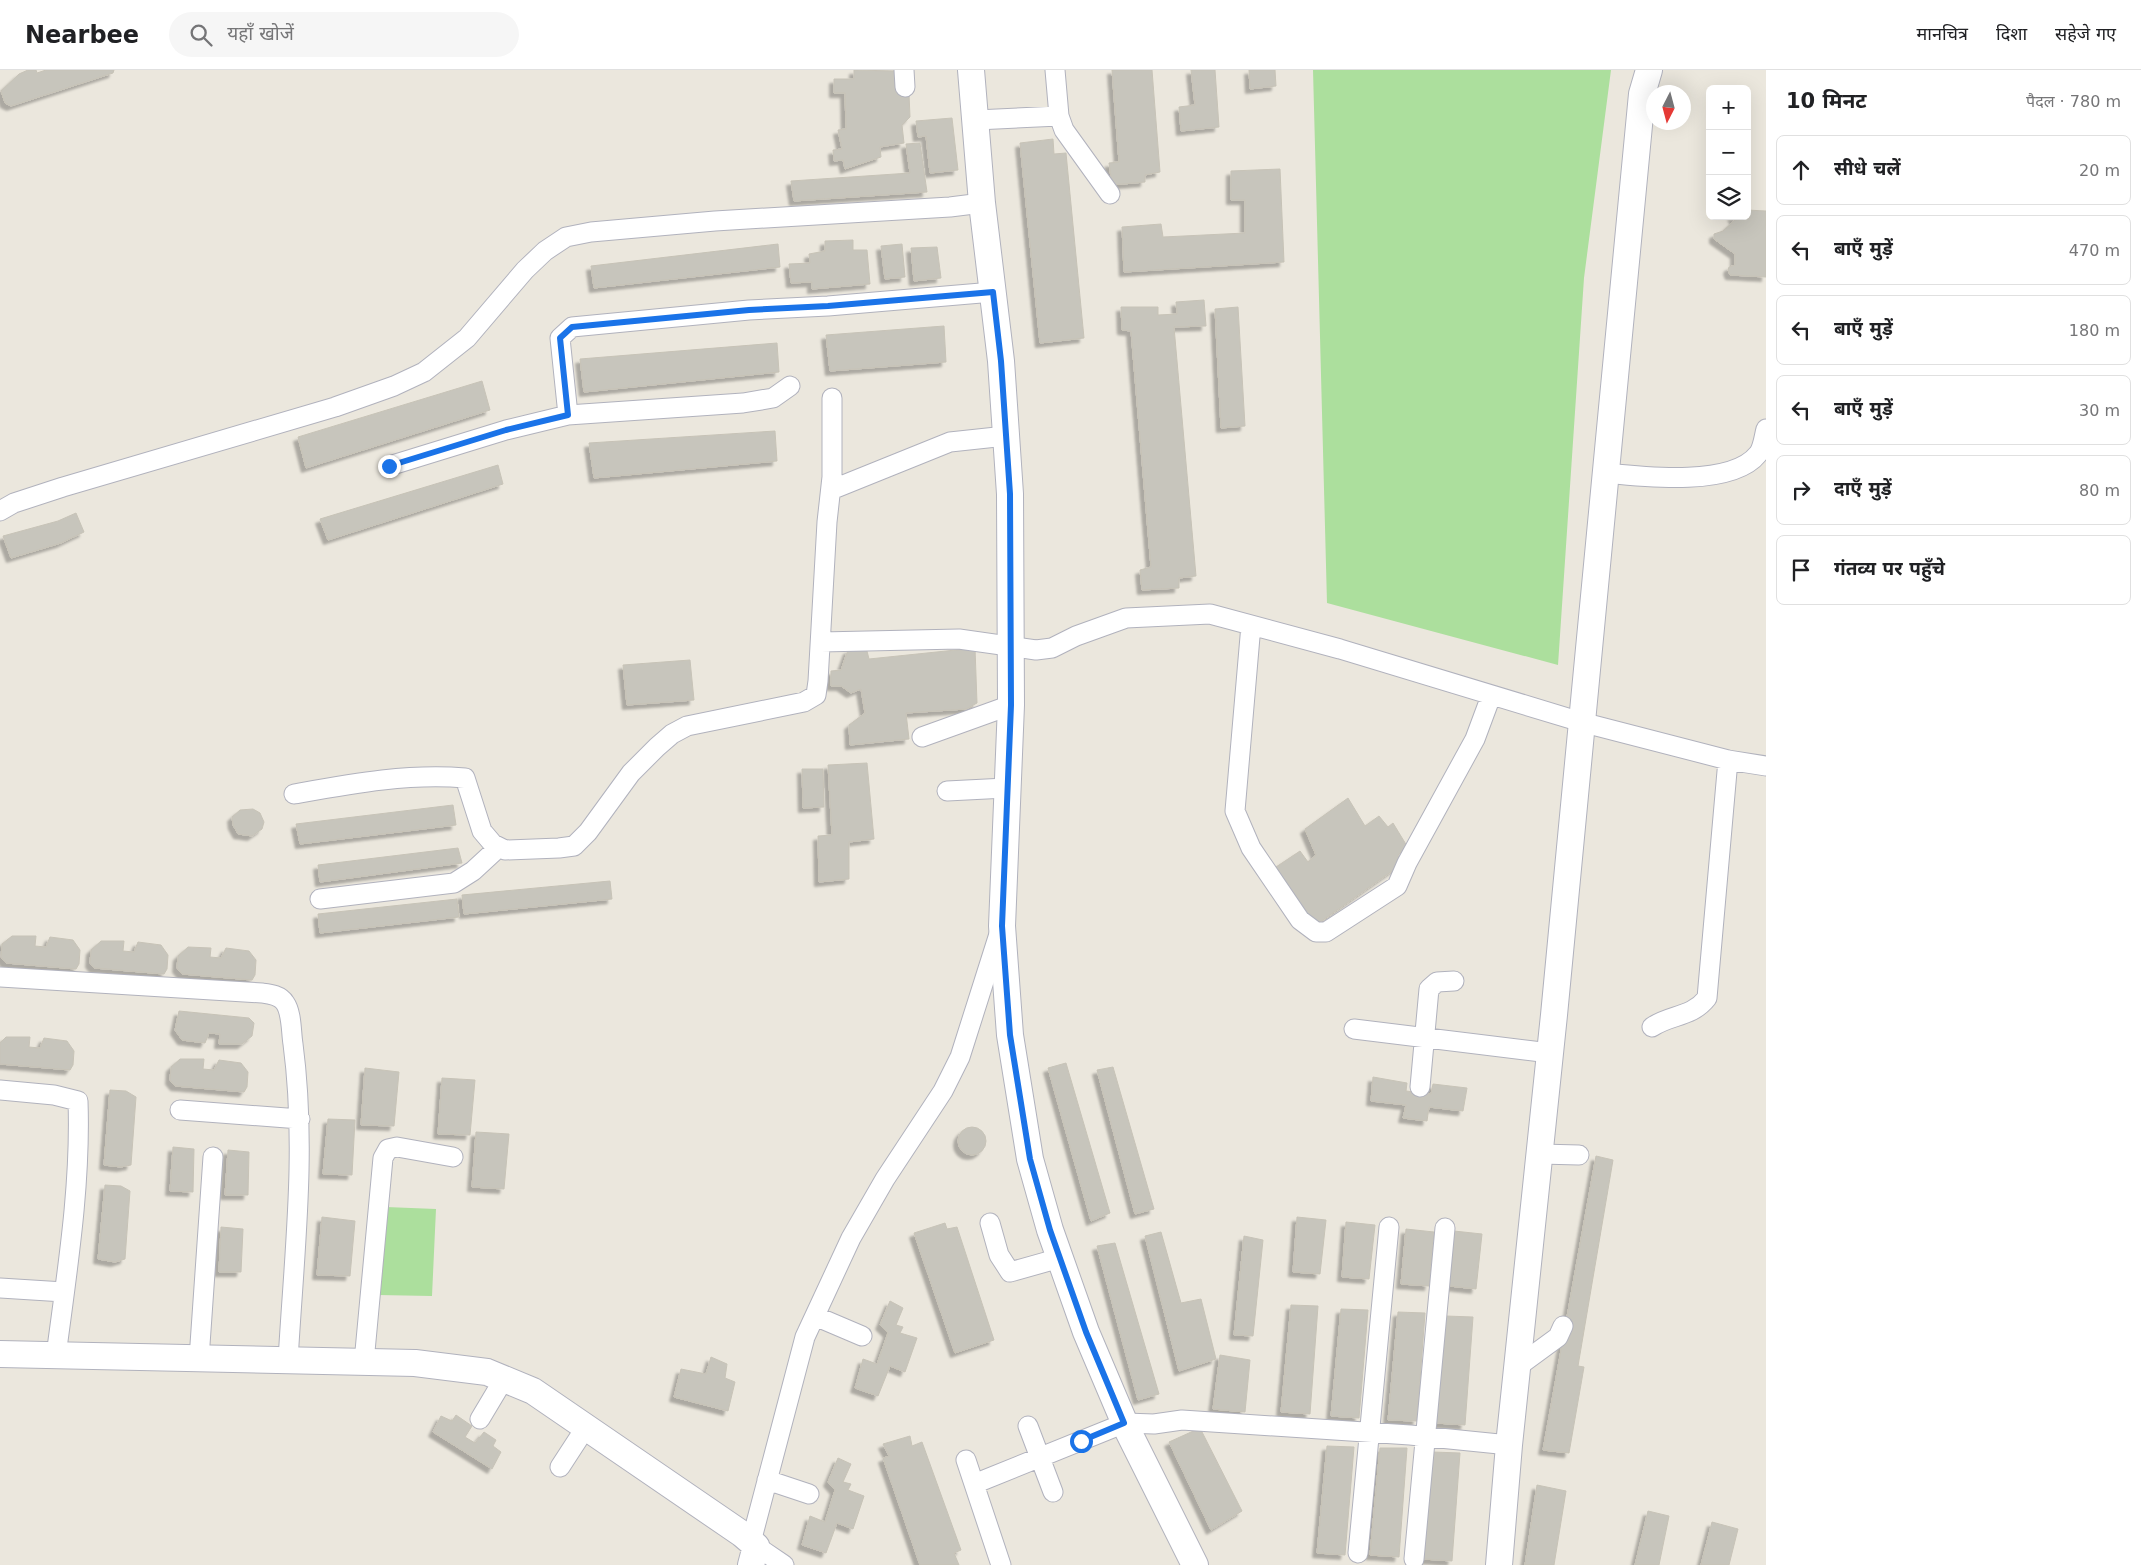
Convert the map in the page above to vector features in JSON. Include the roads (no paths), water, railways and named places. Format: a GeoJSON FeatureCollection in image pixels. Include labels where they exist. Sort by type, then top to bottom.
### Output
{"type":"FeatureCollection","features":[{"type":"Feature","properties":{"kind":"street"},"geometry":{"type":"LineString","coordinates":[[971,70],[982,203],[1001,361],[1010,494],[1011,705],[1006,788],[1002,926],[1010,1035],[1030,1159],[1060,1258],[1086,1332],[1124,1423],[1195,1565]]}},
{"type":"Feature","properties":{"kind":"street"},"geometry":{"type":"LineString","coordinates":[[1055,70],[1059,116],[1064,130],[1110,194]]}},
{"type":"Feature","properties":{"kind":"street"},"geometry":{"type":"LineString","coordinates":[[1499,1565],[1508,1445],[1540,1154],[1642,94],[1649,70]]}},
{"type":"Feature","properties":{"kind":"street"},"geometry":{"type":"LineString","coordinates":[[976,120],[1059,116]]}},
{"type":"Feature","properties":{"kind":"street"},"geometry":{"type":"LineString","coordinates":[[0,511],[14,503],[63,487],[335,407],[394,386],[424,372],[467,338],[525,270],[545,251],[566,237],[591,232],[706,222],[950,207],[982,203]]}},
{"type":"Feature","properties":{"kind":"street"},"geometry":{"type":"LineString","coordinates":[[568,415],[560,338],[572,327],[740,310],[828,306],[993,292]]}},
{"type":"Feature","properties":{"kind":"street"},"geometry":{"type":"LineString","coordinates":[[389,466],[506,430],[568,415],[744,403],[773,398],[790,386]]}},
{"type":"Feature","properties":{"kind":"street"},"geometry":{"type":"LineString","coordinates":[[294,794],[356,783],[442,776],[465,778],[482,831],[493,844],[499,847],[514,849],[574,846],[588,832],[632,773],[672,734],[686,726],[794,704],[816,695],[821,642],[827,522],[831,490],[832,398]]}},
{"type":"Feature","properties":{"kind":"street"},"geometry":{"type":"LineString","coordinates":[[1606,474],[1637,477],[1728,473],[1746,465],[1760,453],[1766,429]]}},
{"type":"Feature","properties":{"kind":"street"},"geometry":{"type":"LineString","coordinates":[[831,490],[950,442],[1006,436]]}},
{"type":"Feature","properties":{"kind":"street"},"geometry":{"type":"LineString","coordinates":[[821,642],[958,639],[1036,650],[1052,648],[1076,636],[1126,618],[1210,614],[1340,649],[1581,722],[1728,760],[1766,766]]}},
{"type":"Feature","properties":{"kind":"street"},"geometry":{"type":"LineString","coordinates":[[1251,625],[1235,811],[1256,856],[1300,920],[1316,932],[1326,932],[1397,886],[1407,863],[1475,739],[1491,696]]}},
{"type":"Feature","properties":{"kind":"street"},"geometry":{"type":"LineString","coordinates":[[922,737],[1011,705]]}},
{"type":"Feature","properties":{"kind":"street"},"geometry":{"type":"LineString","coordinates":[[1652,1027],[1663,1019],[1677,1018],[1698,1009],[1707,998],[1728,760]]}},
{"type":"Feature","properties":{"kind":"street"},"geometry":{"type":"LineString","coordinates":[[947,791],[1006,788]]}},
{"type":"Feature","properties":{"kind":"street"},"geometry":{"type":"LineString","coordinates":[[320,898],[454,883],[473,871],[499,847]]}},
{"type":"Feature","properties":{"kind":"street"},"geometry":{"type":"LineString","coordinates":[[753,1551],[767,1480],[805,1337],[851,1238],[885,1179],[943,1091],[960,1057],[1002,926]]}},
{"type":"Feature","properties":{"kind":"street"},"geometry":{"type":"LineString","coordinates":[[0,977],[276,995],[285,1002],[289,1012],[300,1119],[299,1200],[288,1361]]}},
{"type":"Feature","properties":{"kind":"street"},"geometry":{"type":"LineString","coordinates":[[1420,1087],[1429,989],[1436,982],[1454,981]]}},
{"type":"Feature","properties":{"kind":"street"},"geometry":{"type":"LineString","coordinates":[[1354,1029],[1550,1053]]}},
{"type":"Feature","properties":{"kind":"street"},"geometry":{"type":"LineString","coordinates":[[0,1090],[54,1095],[78,1101],[79,1127],[74,1218],[56,1356]]}},
{"type":"Feature","properties":{"kind":"street"},"geometry":{"type":"LineString","coordinates":[[180,1110],[300,1119]]}},
{"type":"Feature","properties":{"kind":"street"},"geometry":{"type":"LineString","coordinates":[[364,1362],[383,1158],[388,1149],[397,1147],[453,1157]]}},
{"type":"Feature","properties":{"kind":"street"},"geometry":{"type":"LineString","coordinates":[[1540,1154],[1579,1155]]}},
{"type":"Feature","properties":{"kind":"street"},"geometry":{"type":"LineString","coordinates":[[198,1359],[213,1157]]}},
{"type":"Feature","properties":{"kind":"street"},"geometry":{"type":"LineString","coordinates":[[990,1223],[999,1255],[1010,1272],[1060,1258]]}},
{"type":"Feature","properties":{"kind":"street"},"geometry":{"type":"LineString","coordinates":[[1358,1553],[1389,1227]]}},
{"type":"Feature","properties":{"kind":"street"},"geometry":{"type":"LineString","coordinates":[[1414,1559],[1446,1228]]}},
{"type":"Feature","properties":{"kind":"street"},"geometry":{"type":"LineString","coordinates":[[0,1288],[64,1292]]}},
{"type":"Feature","properties":{"kind":"street"},"geometry":{"type":"LineString","coordinates":[[815,1316],[862,1336]]}},
{"type":"Feature","properties":{"kind":"street"},"geometry":{"type":"LineString","coordinates":[[1518,1367],[1558,1337],[1563,1326]]}},
{"type":"Feature","properties":{"kind":"street"},"geometry":{"type":"LineString","coordinates":[[0,1354],[415,1363],[487,1372],[505,1377],[533,1391],[586,1427],[753,1551],[784,1565]]}},
{"type":"Feature","properties":{"kind":"street"},"geometry":{"type":"LineString","coordinates":[[480,1419],[505,1377]]}},
{"type":"Feature","properties":{"kind":"street"},"geometry":{"type":"LineString","coordinates":[[974,1484],[1124,1423],[1154,1424],[1182,1420],[1370,1432],[1508,1445]]}},
{"type":"Feature","properties":{"kind":"street"},"geometry":{"type":"LineString","coordinates":[[1028,1426],[1053,1492]]}},
{"type":"Feature","properties":{"kind":"street"},"geometry":{"type":"LineString","coordinates":[[560,1467],[586,1427]]}},
{"type":"Feature","properties":{"kind":"street"},"geometry":{"type":"LineString","coordinates":[[966,1460],[1001,1565]]}},
{"type":"Feature","properties":{"kind":"street"},"geometry":{"type":"LineString","coordinates":[[767,1480],[809,1494]]}}]}
